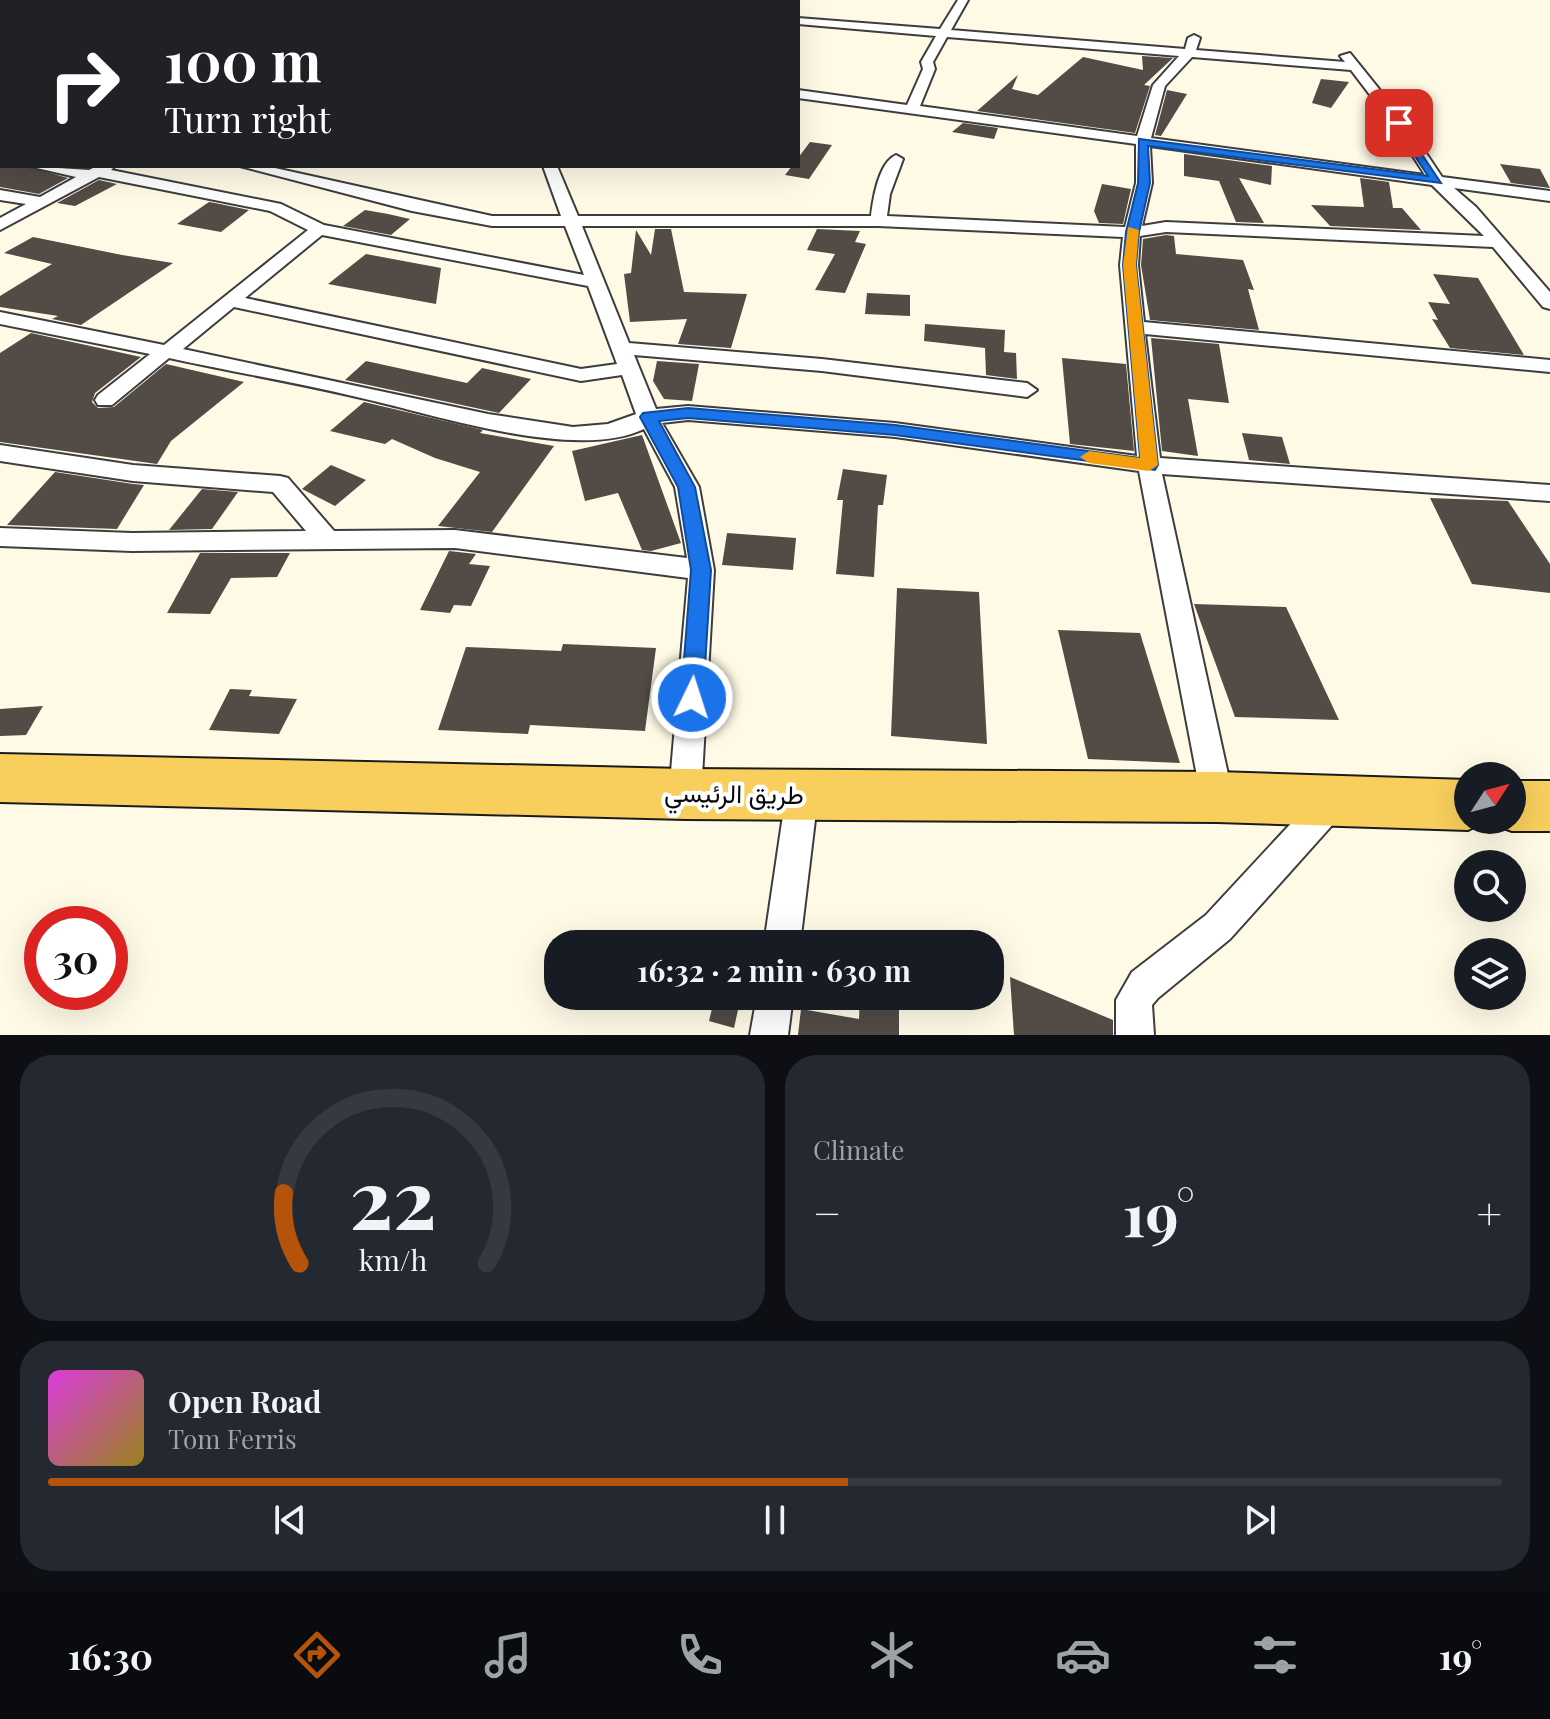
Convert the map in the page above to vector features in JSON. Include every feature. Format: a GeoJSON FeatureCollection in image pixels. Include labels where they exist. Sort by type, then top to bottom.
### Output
{"type":"FeatureCollection","features":[{"type":"Feature","properties":{"kind":"main road","name":"طريق الرئيسي"},"geometry":{"type":"LineString","coordinates":[[0,778],[685,794],[1217,797],[1454,805]]}},
{"type":"Feature","properties":{"kind":"main road"},"geometry":{"type":"LineString","coordinates":[[1526,806],[1550,806]]}},
{"type":"Feature","properties":{"kind":"street"},"geometry":{"type":"LineString","coordinates":[[912,109],[929,69],[927,62],[963,0]]}},
{"type":"Feature","properties":{"kind":"street"},"geometry":{"type":"LineString","coordinates":[[800,21],[943,33],[1192,45],[1355,67]]}},
{"type":"Feature","properties":{"kind":"street"},"geometry":{"type":"LineString","coordinates":[[1192,45],[1159,85],[1143,142],[1144,183],[1132,232],[1129,265],[1149,465],[1217,797]]}},
{"type":"Feature","properties":{"kind":"street"},"geometry":{"type":"LineString","coordinates":[[1342,51],[1399,123],[1437,181],[1470,210],[1550,303]]}},
{"type":"Feature","properties":{"kind":"street"},"geometry":{"type":"LineString","coordinates":[[800,94],[1550,196]]}},
{"type":"Feature","properties":{"kind":"street"},"geometry":{"type":"LineString","coordinates":[[878,221],[882,194],[896,159]]}},
{"type":"Feature","properties":{"kind":"street"},"geometry":{"type":"LineString","coordinates":[[61,168],[99,171],[275,207],[319,229],[593,282]]}},
{"type":"Feature","properties":{"kind":"street"},"geometry":{"type":"LineString","coordinates":[[255,168],[412,206],[492,221],[878,221],[1132,232],[1166,227],[1497,242]]}},
{"type":"Feature","properties":{"kind":"street"},"geometry":{"type":"LineString","coordinates":[[551,168],[648,417],[687,487],[701,570],[685,794]]}},
{"type":"Feature","properties":{"kind":"street"},"geometry":{"type":"LineString","coordinates":[[0,225],[99,171]]}},
{"type":"Feature","properties":{"kind":"street"},"geometry":{"type":"LineString","coordinates":[[0,195],[42,202]]}},
{"type":"Feature","properties":{"kind":"street"},"geometry":{"type":"LineString","coordinates":[[105,400],[319,229]]}},
{"type":"Feature","properties":{"kind":"street"},"geometry":{"type":"LineString","coordinates":[[232,301],[581,375],[624,358],[822,365],[1027,390]]}},
{"type":"Feature","properties":{"kind":"street"},"geometry":{"type":"LineString","coordinates":[[0,318],[488,421],[573,434],[632,426],[648,417],[688,413],[880,429],[1149,465],[1550,493]]}},
{"type":"Feature","properties":{"kind":"street"},"geometry":{"type":"LineString","coordinates":[[1136,327],[1550,366]]}},
{"type":"Feature","properties":{"kind":"street"},"geometry":{"type":"LineString","coordinates":[[0,453],[133,473],[280,484],[326,538]]}},
{"type":"Feature","properties":{"kind":"street"},"geometry":{"type":"LineString","coordinates":[[0,537],[132,542],[455,539],[701,570]]}},
{"type":"Feature","properties":{"kind":"street"},"geometry":{"type":"LineString","coordinates":[[784,930],[802,795]]}},
{"type":"Feature","properties":{"kind":"street"},"geometry":{"type":"LineString","coordinates":[[1135,1035],[1134,1000],[1145,985],[1218,927],[1332,802]]}},
{"type":"Feature","properties":{"kind":"street"},"geometry":{"type":"LineString","coordinates":[[769,1035],[773,1010]]}},
{"type":"Feature","properties":{"kind":"building"},"geometry":{"type":"Polygon","coordinates":[[[1142,56],[1173,58],[1144,85],[1150,86],[1135,133],[977,111],[1018,75],[1012,89],[1038,95],[1083,57],[1143,70],[1142,56]]]}},
{"type":"Feature","properties":{"kind":"building"},"geometry":{"type":"Polygon","coordinates":[[[1321,79],[1349,82],[1331,108],[1312,103],[1321,79]]]}},
{"type":"Feature","properties":{"kind":"building"},"geometry":{"type":"Polygon","coordinates":[[[1167,90],[1187,94],[1161,136],[1155,135],[1167,90]]]}},
{"type":"Feature","properties":{"kind":"building"},"geometry":{"type":"Polygon","coordinates":[[[963,123],[998,128],[994,139],[952,132],[963,123]]]}},
{"type":"Feature","properties":{"kind":"building"},"geometry":{"type":"Polygon","coordinates":[[[810,142],[832,145],[809,179],[785,175],[790,168],[800,168],[800,155],[810,142]]]}},
{"type":"Feature","properties":{"kind":"building"},"geometry":{"type":"Polygon","coordinates":[[[1184,154],[1272,166],[1271,185],[1239,178],[1264,223],[1236,222],[1219,181],[1184,176],[1184,154]]]}},
{"type":"Feature","properties":{"kind":"building"},"geometry":{"type":"Polygon","coordinates":[[[1500,164],[1540,169],[1550,188],[1511,183],[1500,164]]]}},
{"type":"Feature","properties":{"kind":"building"},"geometry":{"type":"Polygon","coordinates":[[[0,168],[32,168],[68,178],[39,194],[0,187],[0,168]]]}},
{"type":"Feature","properties":{"kind":"building"},"geometry":{"type":"Polygon","coordinates":[[[1360,178],[1389,182],[1393,208],[1402,208],[1421,230],[1330,226],[1311,205],[1364,207],[1360,178]]]}},
{"type":"Feature","properties":{"kind":"building"},"geometry":{"type":"Polygon","coordinates":[[[99,180],[117,184],[75,206],[57,203],[99,180]]]}},
{"type":"Feature","properties":{"kind":"building"},"geometry":{"type":"Polygon","coordinates":[[[1102,184],[1131,189],[1123,224],[1099,223],[1094,211],[1102,184]]]}},
{"type":"Feature","properties":{"kind":"building"},"geometry":{"type":"Polygon","coordinates":[[[209,202],[249,210],[221,232],[177,224],[209,202]]]}},
{"type":"Feature","properties":{"kind":"building"},"geometry":{"type":"Polygon","coordinates":[[[365,210],[410,219],[391,235],[343,226],[365,210]]]}},
{"type":"Feature","properties":{"kind":"building"},"geometry":{"type":"Polygon","coordinates":[[[655,229],[671,229],[684,292],[747,294],[731,348],[678,344],[687,319],[630,322],[624,274],[631,273],[636,230],[651,255],[655,229]]]}},
{"type":"Feature","properties":{"kind":"building"},"geometry":{"type":"Polygon","coordinates":[[[817,229],[860,231],[855,242],[866,244],[845,293],[815,290],[835,254],[807,250],[817,229]]]}},
{"type":"Feature","properties":{"kind":"building"},"geometry":{"type":"Polygon","coordinates":[[[1174,236],[1176,254],[1243,260],[1254,290],[1248,289],[1259,330],[1150,320],[1141,265],[1143,239],[1174,236]]]}},
{"type":"Feature","properties":{"kind":"building"},"geometry":{"type":"Polygon","coordinates":[[[33,237],[173,263],[81,325],[52,319],[58,316],[0,307],[0,296],[52,264],[4,253],[33,237]]]}},
{"type":"Feature","properties":{"kind":"building"},"geometry":{"type":"Polygon","coordinates":[[[366,254],[441,268],[436,304],[328,284],[366,254]]]}},
{"type":"Feature","properties":{"kind":"building"},"geometry":{"type":"Polygon","coordinates":[[[1433,274],[1478,278],[1524,355],[1450,348],[1432,319],[1438,320],[1428,302],[1450,304],[1433,274]]]}},
{"type":"Feature","properties":{"kind":"building"},"geometry":{"type":"Polygon","coordinates":[[[867,293],[910,295],[910,316],[865,314],[867,293]]]}},
{"type":"Feature","properties":{"kind":"building"},"geometry":{"type":"Polygon","coordinates":[[[925,324],[1005,330],[1004,352],[1016,353],[1017,379],[986,375],[985,348],[924,341],[925,324]]]}},
{"type":"Feature","properties":{"kind":"building"},"geometry":{"type":"Polygon","coordinates":[[[31,333],[141,357],[95,393],[92,402],[98,408],[114,407],[166,364],[244,382],[171,441],[157,464],[0,442],[0,353],[31,333]]]}},
{"type":"Feature","properties":{"kind":"building"},"geometry":{"type":"Polygon","coordinates":[[[1151,338],[1219,344],[1229,403],[1188,399],[1198,456],[1162,451],[1151,338]]]}},
{"type":"Feature","properties":{"kind":"building"},"geometry":{"type":"Polygon","coordinates":[[[1062,358],[1126,364],[1134,451],[1070,444],[1062,358]]]}},
{"type":"Feature","properties":{"kind":"building"},"geometry":{"type":"Polygon","coordinates":[[[366,361],[467,383],[482,368],[531,379],[499,413],[345,380],[366,361]]]}},
{"type":"Feature","properties":{"kind":"building"},"geometry":{"type":"Polygon","coordinates":[[[657,361],[699,364],[692,401],[664,399],[653,381],[657,361]]]}},
{"type":"Feature","properties":{"kind":"building"},"geometry":{"type":"Polygon","coordinates":[[[364,402],[483,430],[480,433],[554,446],[492,532],[438,526],[480,472],[435,458],[392,439],[385,444],[330,431],[364,402]]]}},
{"type":"Feature","properties":{"kind":"building"},"geometry":{"type":"Polygon","coordinates":[[[1242,433],[1282,437],[1290,464],[1249,460],[1242,433]]]}},
{"type":"Feature","properties":{"kind":"building"},"geometry":{"type":"Polygon","coordinates":[[[642,435],[681,543],[651,551],[642,550],[618,493],[585,501],[572,451],[642,435]]]}},
{"type":"Feature","properties":{"kind":"building"},"geometry":{"type":"Polygon","coordinates":[[[331,465],[366,480],[335,506],[302,489],[331,465]]]}},
{"type":"Feature","properties":{"kind":"building"},"geometry":{"type":"Polygon","coordinates":[[[843,469],[887,475],[883,505],[878,505],[874,577],[836,574],[843,500],[837,500],[843,469]]]}},
{"type":"Feature","properties":{"kind":"building"},"geometry":{"type":"Polygon","coordinates":[[[55,472],[144,485],[117,529],[7,525],[55,472]]]}},
{"type":"Feature","properties":{"kind":"building"},"geometry":{"type":"Polygon","coordinates":[[[202,489],[238,492],[212,529],[169,530],[202,489]]]}},
{"type":"Feature","properties":{"kind":"building"},"geometry":{"type":"Polygon","coordinates":[[[1430,498],[1508,501],[1550,564],[1550,593],[1472,584],[1430,498]]]}},
{"type":"Feature","properties":{"kind":"building"},"geometry":{"type":"Polygon","coordinates":[[[727,533],[796,538],[793,570],[722,565],[727,533]]]}},
{"type":"Feature","properties":{"kind":"building"},"geometry":{"type":"Polygon","coordinates":[[[449,551],[476,554],[469,564],[490,566],[471,606],[454,605],[450,613],[420,610],[449,551]]]}},
{"type":"Feature","properties":{"kind":"building"},"geometry":{"type":"Polygon","coordinates":[[[200,553],[290,553],[277,577],[231,578],[210,614],[167,613],[200,553]]]}},
{"type":"Feature","properties":{"kind":"building"},"geometry":{"type":"Polygon","coordinates":[[[897,588],[979,592],[987,744],[891,736],[897,588]]]}},
{"type":"Feature","properties":{"kind":"building"},"geometry":{"type":"Polygon","coordinates":[[[1194,604],[1286,607],[1339,720],[1235,717],[1194,604]]]}},
{"type":"Feature","properties":{"kind":"building"},"geometry":{"type":"Polygon","coordinates":[[[1058,630],[1140,633],[1180,763],[1088,759],[1058,630]]]}},
{"type":"Feature","properties":{"kind":"building"},"geometry":{"type":"Polygon","coordinates":[[[563,644],[656,648],[645,731],[530,725],[528,734],[438,730],[466,647],[561,651],[563,644]]]}},
{"type":"Feature","properties":{"kind":"building"},"geometry":{"type":"Polygon","coordinates":[[[230,689],[252,690],[249,696],[297,699],[279,734],[209,730],[230,689]]]}},
{"type":"Feature","properties":{"kind":"building"},"geometry":{"type":"Polygon","coordinates":[[[43,706],[26,735],[0,736],[0,709],[43,706]]]}},
{"type":"Feature","properties":{"kind":"building"},"geometry":{"type":"Polygon","coordinates":[[[1010,977],[1113,1020],[1113,1035],[1014,1035],[1010,977]]]}},
{"type":"Feature","properties":{"kind":"building"},"geometry":{"type":"Polygon","coordinates":[[[712,1010],[738,1010],[734,1028],[709,1021],[712,1010]]]}},
{"type":"Feature","properties":{"kind":"building"},"geometry":{"type":"Polygon","coordinates":[[[801,1010],[859,1019],[859,1010],[899,1010],[899,1035],[798,1035],[801,1010]]]}},
{"type":"Feature","properties":{"kind":"slow traffic"},"geometry":{"type":"LineString","coordinates":[[1089,457],[1149,465],[1129,265],[1133,230]]}},
{"type":"Feature","properties":{"kind":"route"},"geometry":{"type":"LineString","coordinates":[[692,698],[701,570],[687,487],[648,417],[688,413],[895,430],[1149,465],[1129,265],[1132,232],[1144,183],[1143,142],[1437,181],[1399,123]]}}]}
